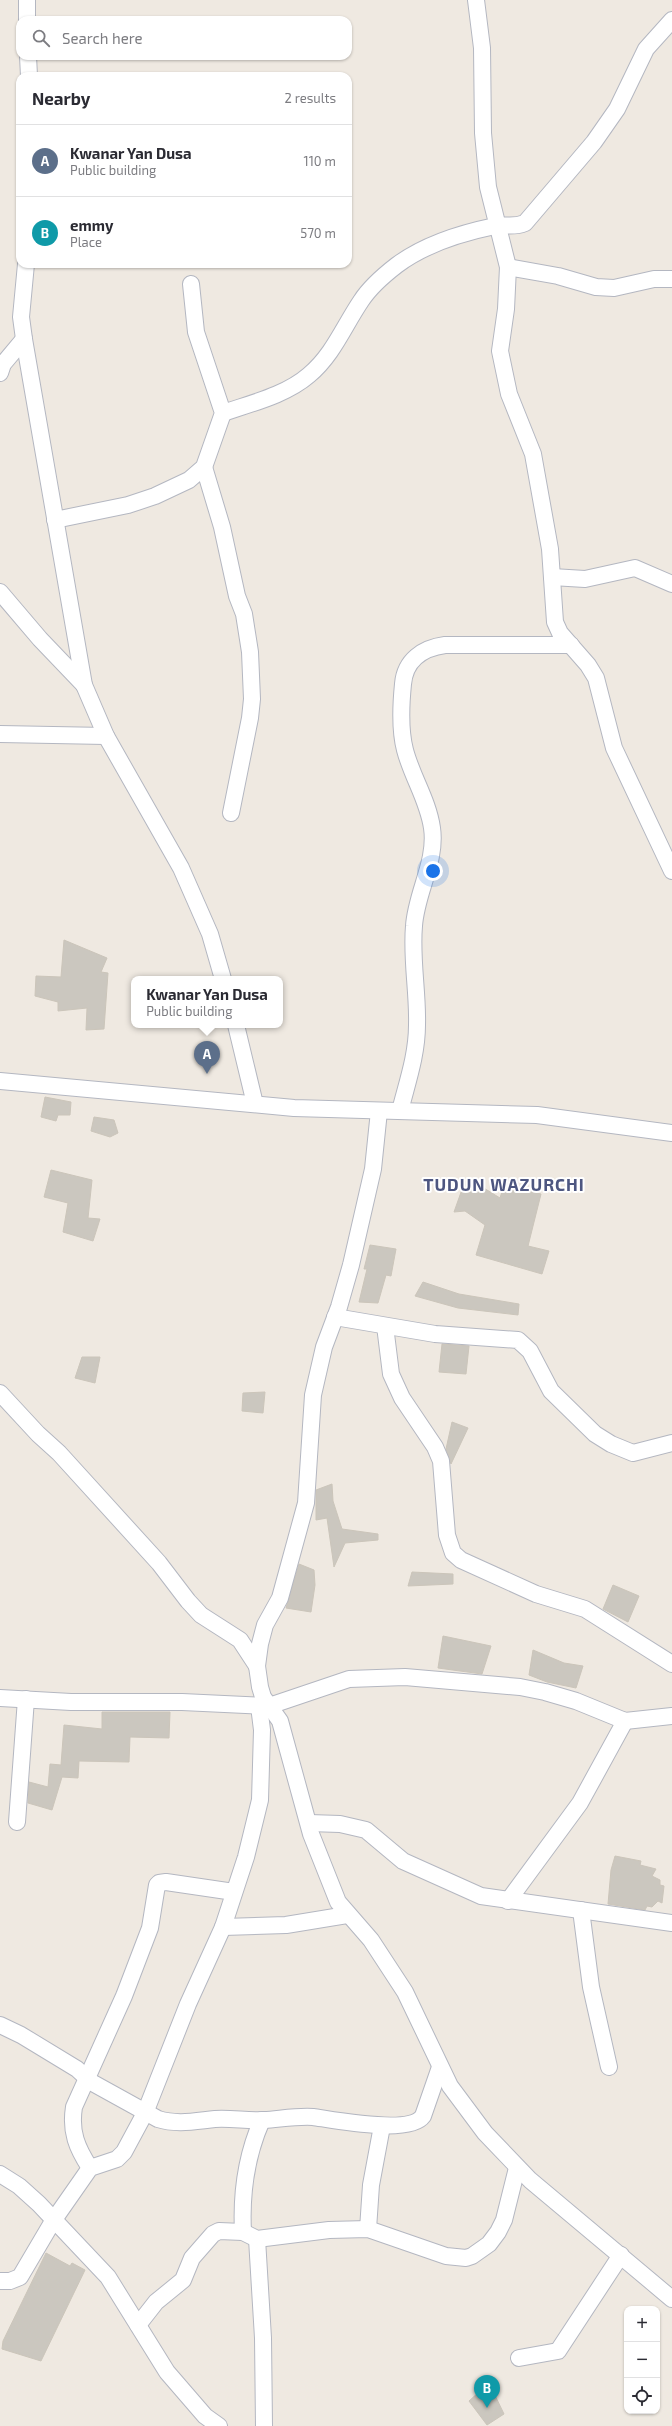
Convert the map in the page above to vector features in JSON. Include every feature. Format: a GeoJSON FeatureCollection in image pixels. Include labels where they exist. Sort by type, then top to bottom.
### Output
{"type":"FeatureCollection","features":[{"type":"Feature","properties":{"kind":"street"},"geometry":{"type":"LineString","coordinates":[[27,16],[28,0]]}},
{"type":"Feature","properties":{"kind":"street"},"geometry":{"type":"LineString","coordinates":[[476,0],[482,48],[483,133],[488,187],[508,267],[506,309],[500,351],[504,374],[519,421],[534,454],[550,549],[554,622],[596,678],[614,748],[672,871]]}},
{"type":"Feature","properties":{"kind":"street"},"geometry":{"type":"LineString","coordinates":[[224,413],[286,389],[310,375],[335,346],[361,300],[376,282],[398,264],[439,242],[497,226],[518,226],[525,223],[536,212],[594,142],[617,109],[646,49],[672,20]]}},
{"type":"Feature","properties":{"kind":"street"},"geometry":{"type":"LineString","coordinates":[[28,60],[29,72]]}},
{"type":"Feature","properties":{"kind":"street"},"geometry":{"type":"LineString","coordinates":[[508,267],[530,270],[596,287],[608,288],[627,286],[654,279],[672,279]]}},
{"type":"Feature","properties":{"kind":"street"},"geometry":{"type":"LineString","coordinates":[[26,268],[22,318],[24,339],[84,685],[106,736],[181,868],[210,934],[222,976]]}},
{"type":"Feature","properties":{"kind":"street"},"geometry":{"type":"LineString","coordinates":[[55,520],[128,505],[155,496],[190,480],[204,467],[224,413],[196,332],[191,284]]}},
{"type":"Feature","properties":{"kind":"street"},"geometry":{"type":"LineString","coordinates":[[0,373],[3,364],[24,339]]}},
{"type":"Feature","properties":{"kind":"street"},"geometry":{"type":"LineString","coordinates":[[204,467],[222,527],[237,596],[244,614],[250,652],[252,699],[250,718],[231,813]]}},
{"type":"Feature","properties":{"kind":"street"},"geometry":{"type":"LineString","coordinates":[[552,577],[585,579],[635,568],[672,584]]}},
{"type":"Feature","properties":{"kind":"street"},"geometry":{"type":"LineString","coordinates":[[0,592],[40,639],[84,685]]}},
{"type":"Feature","properties":{"kind":"street"},"geometry":{"type":"LineString","coordinates":[[400,1111],[415,1052],[417,1025],[414,989],[414,925],[429,862],[432,829],[430,816],[405,750],[402,719],[403,683],[405,673],[415,657],[432,646],[570,645]]}},
{"type":"Feature","properties":{"kind":"street"},"geometry":{"type":"LineString","coordinates":[[0,734],[106,736]]}},
{"type":"Feature","properties":{"kind":"street"},"geometry":{"type":"LineString","coordinates":[[237,1028],[255,1104]]}},
{"type":"Feature","properties":{"kind":"street"},"geometry":{"type":"LineString","coordinates":[[0,1081],[294,1108],[537,1115],[672,1133]]}},
{"type":"Feature","properties":{"kind":"street"},"geometry":{"type":"LineString","coordinates":[[0,2281],[10,2281],[20,2277],[53,2221],[90,2168],[117,2159],[124,2152],[145,2113],[188,2004],[223,1927],[254,1830],[260,1800],[264,1706],[257,1666],[265,1625],[280,1598],[306,1503],[313,1395],[324,1347],[351,1265],[373,1169],[379,1111]]}},
{"type":"Feature","properties":{"kind":"street"},"geometry":{"type":"LineString","coordinates":[[335,1317],[435,1334],[518,1340],[530,1350],[551,1391],[595,1434],[619,1448],[633,1453],[672,1443]]}},
{"type":"Feature","properties":{"kind":"street"},"geometry":{"type":"LineString","coordinates":[[385,1326],[391,1374],[402,1398],[436,1447],[441,1461],[448,1540],[456,1557],[521,1588],[585,1609],[672,1664]]}},
{"type":"Feature","properties":{"kind":"street"},"geometry":{"type":"LineString","coordinates":[[0,1392],[38,1434],[59,1453],[159,1563],[188,1601],[202,1615],[240,1640],[257,1666]]}},
{"type":"Feature","properties":{"kind":"street"},"geometry":{"type":"LineString","coordinates":[[0,1698],[264,1706],[349,1679],[405,1677],[520,1687],[545,1692],[576,1701],[625,1721],[672,1716]]}},
{"type":"Feature","properties":{"kind":"street"},"geometry":{"type":"LineString","coordinates":[[17,1822],[26,1699]]}},
{"type":"Feature","properties":{"kind":"street"},"geometry":{"type":"LineString","coordinates":[[264,1706],[280,1721],[309,1823],[338,1902],[347,1915],[375,1945],[404,1992],[440,2067],[466,2110],[517,2168],[672,2299]]}},
{"type":"Feature","properties":{"kind":"street"},"geometry":{"type":"LineString","coordinates":[[508,1901],[580,1803],[625,1721]]}},
{"type":"Feature","properties":{"kind":"street"},"geometry":{"type":"LineString","coordinates":[[309,1823],[340,1824],[366,1830],[391,1853],[424,1872],[481,1896],[672,1923]]}},
{"type":"Feature","properties":{"kind":"street"},"geometry":{"type":"LineString","coordinates":[[90,2168],[78,2149],[71,2122],[74,2107],[124,1996],[150,1928],[156,1889],[159,1883],[234,1892]]}},
{"type":"Feature","properties":{"kind":"street"},"geometry":{"type":"LineString","coordinates":[[581,1910],[591,1987],[610,2067]]}},
{"type":"Feature","properties":{"kind":"street"},"geometry":{"type":"LineString","coordinates":[[223,1927],[286,1925],[347,1915]]}},
{"type":"Feature","properties":{"kind":"street"},"geometry":{"type":"LineString","coordinates":[[0,2025],[21,2035],[76,2069],[86,2078],[145,2113],[170,2123],[233,2118],[262,2120],[302,2116],[382,2126],[406,2124],[421,2119],[440,2067]]}},
{"type":"Feature","properties":{"kind":"street"},"geometry":{"type":"LineString","coordinates":[[262,2120],[253,2142],[246,2170],[242,2216],[250,2236],[263,2338],[264,2426]]}},
{"type":"Feature","properties":{"kind":"street"},"geometry":{"type":"LineString","coordinates":[[368,2229],[371,2185],[382,2126]]}},
{"type":"Feature","properties":{"kind":"street"},"geometry":{"type":"LineString","coordinates":[[138,2325],[156,2302],[183,2280],[192,2258],[213,2234],[225,2231],[250,2236],[329,2230],[368,2229],[446,2256],[466,2258],[472,2256],[489,2244],[498,2232],[504,2220],[517,2168]]}},
{"type":"Feature","properties":{"kind":"street"},"geometry":{"type":"LineString","coordinates":[[0,2174],[29,2195],[53,2221],[79,2245],[108,2277],[167,2372],[205,2416],[219,2426]]}},
{"type":"Feature","properties":{"kind":"street"},"geometry":{"type":"LineString","coordinates":[[225,2231],[229,2224],[242,2216]]}},
{"type":"Feature","properties":{"kind":"street"},"geometry":{"type":"LineString","coordinates":[[519,2358],[558,2351],[621,2255]]}},
{"type":"Feature","properties":{"kind":"building"},"geometry":{"type":"Polygon","coordinates":[[[64,940],[107,958],[101,972],[108,973],[104,1029],[86,1030],[87,1008],[58,1011],[58,1002],[35,996],[36,976],[61,977],[64,940]]]}},
{"type":"Feature","properties":{"kind":"building"},"geometry":{"type":"Polygon","coordinates":[[[45,1097],[71,1102],[70,1115],[58,1115],[56,1121],[41,1117],[45,1097]]]}},
{"type":"Feature","properties":{"kind":"building"},"geometry":{"type":"Polygon","coordinates":[[[94,1117],[114,1120],[118,1133],[110,1137],[91,1131],[94,1117]]]}},
{"type":"Feature","properties":{"kind":"building"},"geometry":{"type":"Polygon","coordinates":[[[51,1170],[92,1180],[88,1218],[100,1219],[93,1241],[63,1232],[68,1203],[44,1197],[51,1170]]]}},
{"type":"Feature","properties":{"kind":"building"},"geometry":{"type":"Polygon","coordinates":[[[465,1181],[474,1182],[500,1198],[504,1185],[541,1194],[528,1246],[549,1251],[542,1274],[476,1255],[485,1225],[465,1211],[454,1212],[465,1181]]]}},
{"type":"Feature","properties":{"kind":"building"},"geometry":{"type":"Polygon","coordinates":[[[370,1245],[396,1249],[391,1276],[386,1275],[378,1303],[359,1302],[367,1269],[364,1269],[370,1245]]]}},
{"type":"Feature","properties":{"kind":"building"},"geometry":{"type":"Polygon","coordinates":[[[423,1282],[459,1294],[519,1304],[518,1315],[458,1308],[415,1296],[423,1282]]]}},
{"type":"Feature","properties":{"kind":"building"},"geometry":{"type":"Polygon","coordinates":[[[442,1344],[469,1346],[466,1374],[439,1372],[442,1344]]]}},
{"type":"Feature","properties":{"kind":"building"},"geometry":{"type":"Polygon","coordinates":[[[82,1357],[100,1357],[95,1383],[75,1378],[82,1357]]]}},
{"type":"Feature","properties":{"kind":"building"},"geometry":{"type":"Polygon","coordinates":[[[265,1392],[263,1413],[242,1411],[243,1393],[265,1392]]]}},
{"type":"Feature","properties":{"kind":"building"},"geometry":{"type":"Polygon","coordinates":[[[452,1422],[468,1428],[451,1464],[446,1449],[452,1422]]]}},
{"type":"Feature","properties":{"kind":"building"},"geometry":{"type":"Polygon","coordinates":[[[332,1484],[333,1501],[342,1529],[378,1534],[378,1540],[345,1543],[334,1567],[327,1518],[316,1520],[316,1490],[332,1484]]]}},
{"type":"Feature","properties":{"kind":"building"},"geometry":{"type":"Polygon","coordinates":[[[299,1564],[314,1570],[315,1585],[311,1612],[286,1608],[299,1564]]]}},
{"type":"Feature","properties":{"kind":"building"},"geometry":{"type":"Polygon","coordinates":[[[412,1572],[453,1574],[453,1584],[408,1586],[412,1572]]]}},
{"type":"Feature","properties":{"kind":"building"},"geometry":{"type":"Polygon","coordinates":[[[613,1585],[639,1596],[628,1622],[603,1609],[613,1585]]]}},
{"type":"Feature","properties":{"kind":"building"},"geometry":{"type":"Polygon","coordinates":[[[443,1636],[491,1646],[482,1674],[438,1668],[443,1636]]]}},
{"type":"Feature","properties":{"kind":"building"},"geometry":{"type":"Polygon","coordinates":[[[533,1650],[564,1663],[583,1666],[576,1688],[547,1682],[529,1675],[533,1650]]]}},
{"type":"Feature","properties":{"kind":"building"},"geometry":{"type":"Polygon","coordinates":[[[102,1712],[170,1712],[169,1738],[130,1737],[129,1762],[79,1761],[78,1778],[62,1777],[52,1810],[28,1803],[29,1782],[48,1787],[50,1764],[61,1765],[64,1725],[102,1729],[102,1712]]]}},
{"type":"Feature","properties":{"kind":"building"},"geometry":{"type":"Polygon","coordinates":[[[615,1856],[641,1861],[640,1865],[656,1869],[652,1876],[660,1880],[660,1885],[664,1886],[662,1903],[658,1901],[652,1907],[647,1906],[645,1910],[608,1904],[611,1870],[615,1856]]]}},
{"type":"Feature","properties":{"kind":"building"},"geometry":{"type":"Polygon","coordinates":[[[46,2253],[70,2266],[72,2263],[85,2270],[41,2361],[2,2349],[3,2341],[46,2253]]]}},
{"type":"Feature","properties":{"kind":"building"},"geometry":{"type":"Polygon","coordinates":[[[489,2383],[504,2414],[487,2425],[469,2401],[489,2383]]]}},
{"type":"Feature","properties":{"kind":"place","name":"Kwanar Yan Dusa"},"geometry":{"type":"Point","coordinates":[207,1074]}},
{"type":"Feature","properties":{"kind":"place","name":"emmy"},"geometry":{"type":"Point","coordinates":[487,2408]}},
{"type":"Feature","properties":{"kind":"district","name":"TUDUN WAZURCHI"},"geometry":{"type":"Point","coordinates":[504,1184]}}]}
